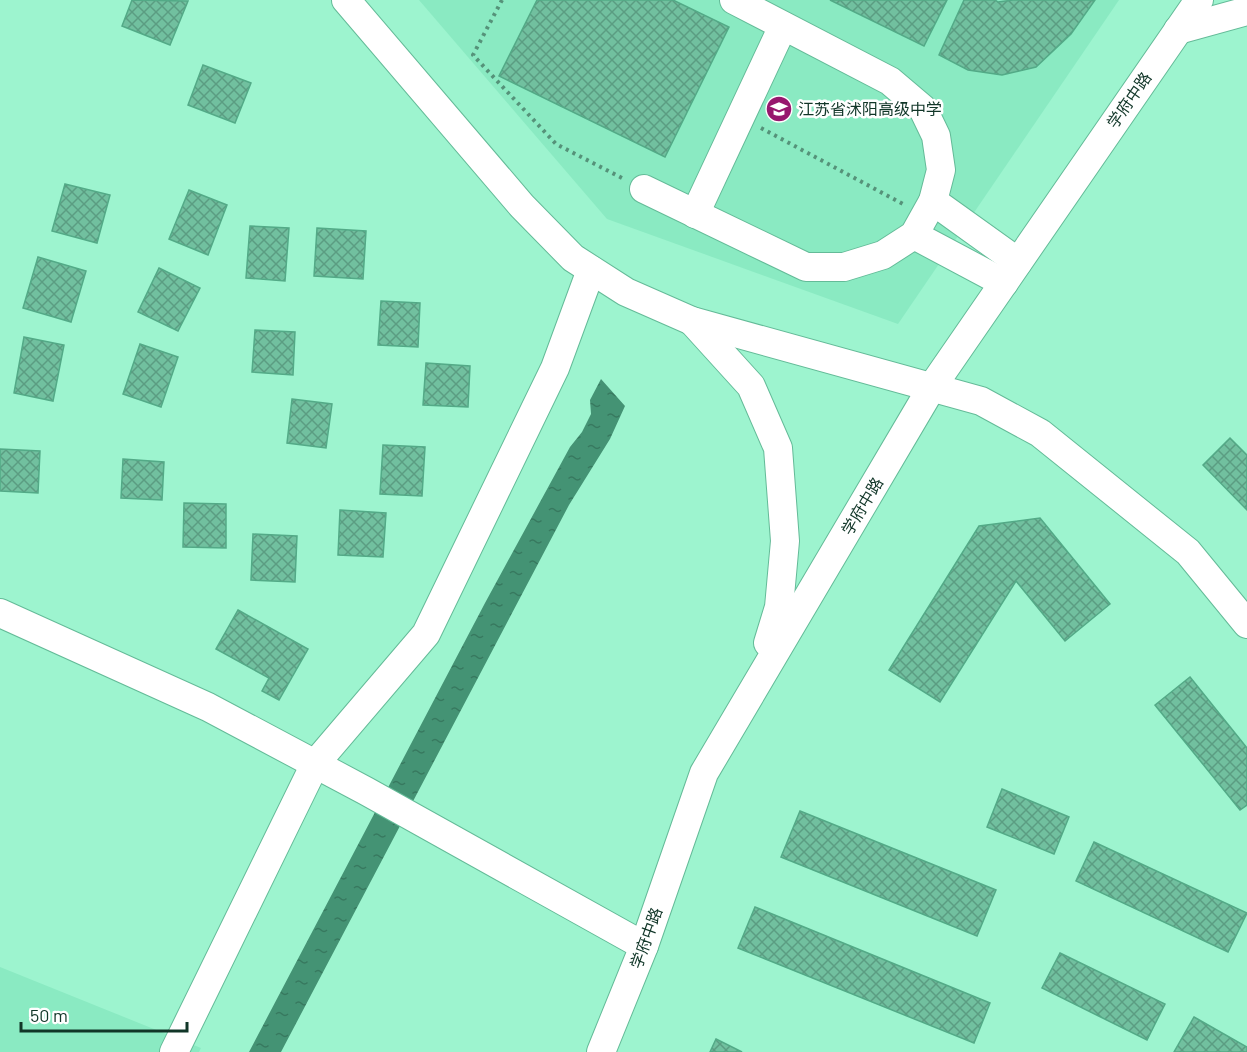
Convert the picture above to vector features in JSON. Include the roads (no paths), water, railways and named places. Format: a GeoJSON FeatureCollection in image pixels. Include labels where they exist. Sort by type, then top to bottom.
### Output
{"type":"FeatureCollection","features":[{"type":"Feature","properties":{"kind":"street"},"geometry":{"type":"LineString","coordinates":[[346,0],[522,206],[573,258],[626,292],[692,321],[981,401],[1040,433],[1188,552],[1247,624]]}},
{"type":"Feature","properties":{"kind":"street"},"geometry":{"type":"LineString","coordinates":[[644,189],[806,267],[844,267],[883,255],[924,217],[941,170],[936,136],[923,109],[890,81],[734,0]]}},
{"type":"Feature","properties":{"kind":"street","name":"学府中路"},"geometry":{"type":"LineString","coordinates":[[601,1052],[644,946],[704,772],[932,387],[1199,0]]}},
{"type":"Feature","properties":{"kind":"street"},"geometry":{"type":"LineString","coordinates":[[1178,30],[1247,11]]}},
{"type":"Feature","properties":{"kind":"street"},"geometry":{"type":"LineString","coordinates":[[694,214],[783,26]]}},
{"type":"Feature","properties":{"kind":"street"},"geometry":{"type":"LineString","coordinates":[[924,217],[1011,272]]}},
{"type":"Feature","properties":{"kind":"street"},"geometry":{"type":"LineString","coordinates":[[924,217],[1011,272]]}},
{"type":"Feature","properties":{"kind":"street"},"geometry":{"type":"LineString","coordinates":[[174,1052],[315,764],[426,634],[555,368],[591,270]]}},
{"type":"Feature","properties":{"kind":"street"},"geometry":{"type":"LineString","coordinates":[[692,321],[751,386],[778,448],[785,541],[779,607],[755,687]]}},
{"type":"Feature","properties":{"kind":"street"},"geometry":{"type":"LineString","coordinates":[[0,613],[208,707],[366,791],[644,946]]}},
{"type":"Feature","properties":{"kind":"water"},"geometry":{"type":"Polygon","coordinates":[[[601,379],[625,406],[610,439],[569,505],[281,1052],[249,1052],[485,603],[570,447],[582,432],[591,414],[590,400],[601,379]]]}},
{"type":"Feature","properties":{"kind":"place","name":"江苏省沭阳高级中学"},"geometry":{"type":"Point","coordinates":[779,109]}}]}
